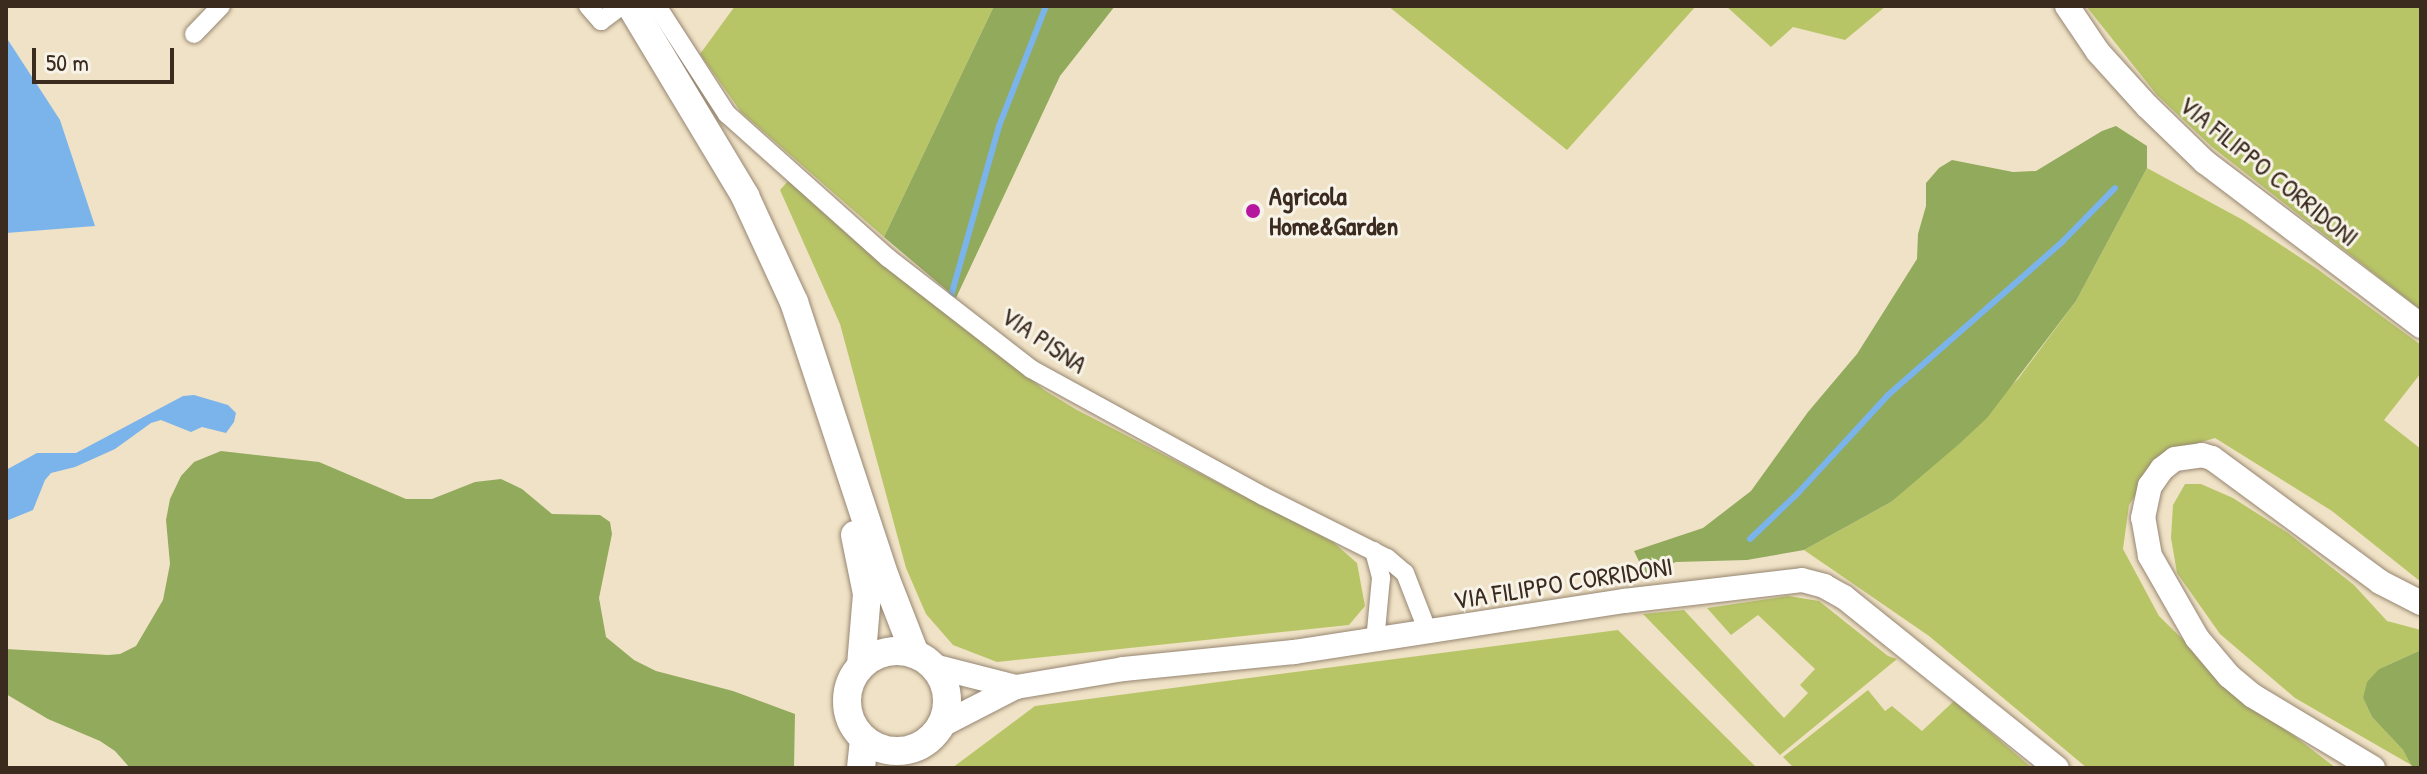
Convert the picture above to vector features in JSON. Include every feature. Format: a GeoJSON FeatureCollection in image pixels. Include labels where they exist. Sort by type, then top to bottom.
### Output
{"type":"FeatureCollection","features":[{"type":"Feature","properties":{"kind":"main road"},"geometry":{"type":"LineString","coordinates":[[631,6],[745,196],[794,302],[885,577],[924,660],[947,695],[940,726],[926,742],[903,759],[864,739],[854,728],[846,702],[853,676],[861,665],[886,652],[924,660]]}},
{"type":"Feature","properties":{"kind":"main road"},"geometry":{"type":"LineString","coordinates":[[835,428],[867,594],[861,665]]}},
{"type":"Feature","properties":{"kind":"main road"},"geometry":{"type":"LineString","coordinates":[[861,768],[864,739]]}},
{"type":"Feature","properties":{"kind":"street"},"geometry":{"type":"LineString","coordinates":[[194,34],[221,6]]}},
{"type":"Feature","properties":{"kind":"street"},"geometry":{"type":"LineString","coordinates":[[588,6],[601,21],[621,6]]}},
{"type":"Feature","properties":{"kind":"street","name":"VIA PISNA"},"geometry":{"type":"LineString","coordinates":[[657,6],[727,114],[888,258],[1031,369],[1263,496],[1374,551],[1405,573],[1428,632]]}},
{"type":"Feature","properties":{"kind":"street","name":"VIA FILIPPO CORRIDONI"},"geometry":{"type":"LineString","coordinates":[[2067,6],[2098,52],[2169,129],[2242,191],[2421,326]]}},
{"type":"Feature","properties":{"kind":"street"},"geometry":{"type":"LineString","coordinates":[[2373,768],[2253,696],[2229,676],[2206,650],[2159,578],[2150,556],[2143,518],[2150,486],[2162,469],[2175,459],[2202,455],[2212,458],[2380,582],[2421,603]]}},
{"type":"Feature","properties":{"kind":"street"},"geometry":{"type":"LineString","coordinates":[[1374,551],[1381,578],[1375,641]]}},
{"type":"Feature","properties":{"kind":"street","name":"VIA FILIPPO CORRIDONI"},"geometry":{"type":"LineString","coordinates":[[940,726],[1016,687],[1123,669],[1375,641],[1624,601],[1802,580],[1824,586],[1844,597],[2057,768]]}},
{"type":"Feature","properties":{"kind":"street","name":"VIA FILIPPO CORRIDONI"},"geometry":{"type":"LineString","coordinates":[[924,660],[1016,687]]}},
{"type":"Feature","properties":{"kind":"green space"},"geometry":{"type":"Polygon","coordinates":[[[735,6],[994,6],[884,237],[741,112],[700,54],[735,6]]]}},
{"type":"Feature","properties":{"kind":"green space"},"geometry":{"type":"Polygon","coordinates":[[[994,6],[1115,6],[1060,76],[956,298],[884,237],[994,6]]]}},
{"type":"Feature","properties":{"kind":"green space"},"geometry":{"type":"Polygon","coordinates":[[[1388,6],[1696,6],[1567,150],[1388,6]]]}},
{"type":"Feature","properties":{"kind":"green space"},"geometry":{"type":"Polygon","coordinates":[[[1726,6],[1886,6],[1845,40],[1793,27],[1771,47],[1726,6]]]}},
{"type":"Feature","properties":{"kind":"green space"},"geometry":{"type":"Polygon","coordinates":[[[2086,6],[2421,6],[2421,310],[2212,147],[2157,95],[2086,6]]]}},
{"type":"Feature","properties":{"kind":"green space"},"geometry":{"type":"Polygon","coordinates":[[[2116,126],[2147,146],[2147,168],[2076,301],[1987,418],[1891,502],[1804,550],[1747,560],[1676,562],[1645,574],[1634,551],[1703,528],[1751,491],[1808,412],[1857,354],[1917,259],[1918,234],[1926,206],[1926,183],[1939,168],[1952,160],[2013,172],[2036,171],[2102,131],[2116,126]]]}},
{"type":"Feature","properties":{"kind":"green space"},"geometry":{"type":"Polygon","coordinates":[[[2147,168],[2243,220],[2316,268],[2421,345],[2421,373],[2384,420],[2421,449],[2421,582],[2332,511],[2215,438],[2182,448],[2150,473],[2129,505],[2123,549],[2159,616],[2233,689],[2336,768],[2087,768],[1929,636],[1804,550],[1891,502],[2018,379],[2076,301],[2147,168]]]}},
{"type":"Feature","properties":{"kind":"green space"},"geometry":{"type":"Polygon","coordinates":[[[788,181],[1044,390],[1333,542],[1357,563],[1365,606],[1349,625],[997,662],[953,645],[926,614],[906,568],[840,324],[780,190],[788,181]]]}},
{"type":"Feature","properties":{"kind":"green space"},"geometry":{"type":"Polygon","coordinates":[[[221,451],[319,462],[406,499],[432,499],[475,482],[501,479],[522,489],[552,514],[600,515],[610,522],[612,534],[599,598],[606,637],[634,660],[656,671],[733,691],[795,714],[794,768],[130,768],[115,751],[100,741],[48,719],[6,694],[6,649],[108,655],[120,654],[136,646],[163,600],[170,564],[166,520],[170,499],[181,476],[194,462],[221,451]]]}},
{"type":"Feature","properties":{"kind":"green space"},"geometry":{"type":"Polygon","coordinates":[[[2185,484],[2201,484],[2233,498],[2288,533],[2354,585],[2387,621],[2421,630],[2421,650],[2379,669],[2363,698],[2372,717],[2403,750],[2413,766],[2295,698],[2220,634],[2177,573],[2171,538],[2173,505],[2185,484]]]}},
{"type":"Feature","properties":{"kind":"green space"},"geometry":{"type":"Polygon","coordinates":[[[1788,596],[1819,601],[1888,656],[1897,659],[1780,755],[1643,614],[1684,610],[1784,718],[1808,693],[1800,685],[1815,669],[1758,615],[1731,635],[1707,608],[1788,596]]]}},
{"type":"Feature","properties":{"kind":"green space"},"geometry":{"type":"Polygon","coordinates":[[[1618,630],[1757,768],[952,768],[1035,706],[1618,630]]]}},
{"type":"Feature","properties":{"kind":"green space"},"geometry":{"type":"Polygon","coordinates":[[[2421,650],[2421,768],[2413,768],[2403,750],[2372,717],[2363,698],[2367,682],[2379,669],[2421,650]]]}},
{"type":"Feature","properties":{"kind":"green space"},"geometry":{"type":"Polygon","coordinates":[[[1868,690],[1885,711],[1892,706],[1922,731],[1954,701],[2032,768],[1794,768],[1783,757],[1868,690]]]}},
{"type":"Feature","properties":{"kind":"water"},"geometry":{"type":"Polygon","coordinates":[[[6,37],[60,120],[95,226],[6,233],[6,37]]]}},
{"type":"Feature","properties":{"kind":"water"},"geometry":{"type":"Polygon","coordinates":[[[194,395],[228,405],[236,413],[226,433],[202,427],[191,432],[161,420],[151,423],[115,449],[75,467],[51,473],[33,510],[6,521],[6,470],[37,453],[76,453],[183,396],[194,395]]]}},
{"type":"Feature","properties":{"kind":"waterway"},"geometry":{"type":"LineString","coordinates":[[951,296],[999,126],[1046,6]]}},
{"type":"Feature","properties":{"kind":"waterway"},"geometry":{"type":"LineString","coordinates":[[1750,539],[1798,493],[1888,395],[2063,241],[2115,188]]}},
{"type":"Feature","properties":{"kind":"place","name":"Agricola Home&Garden"},"geometry":{"type":"Point","coordinates":[1253,211]}}]}
